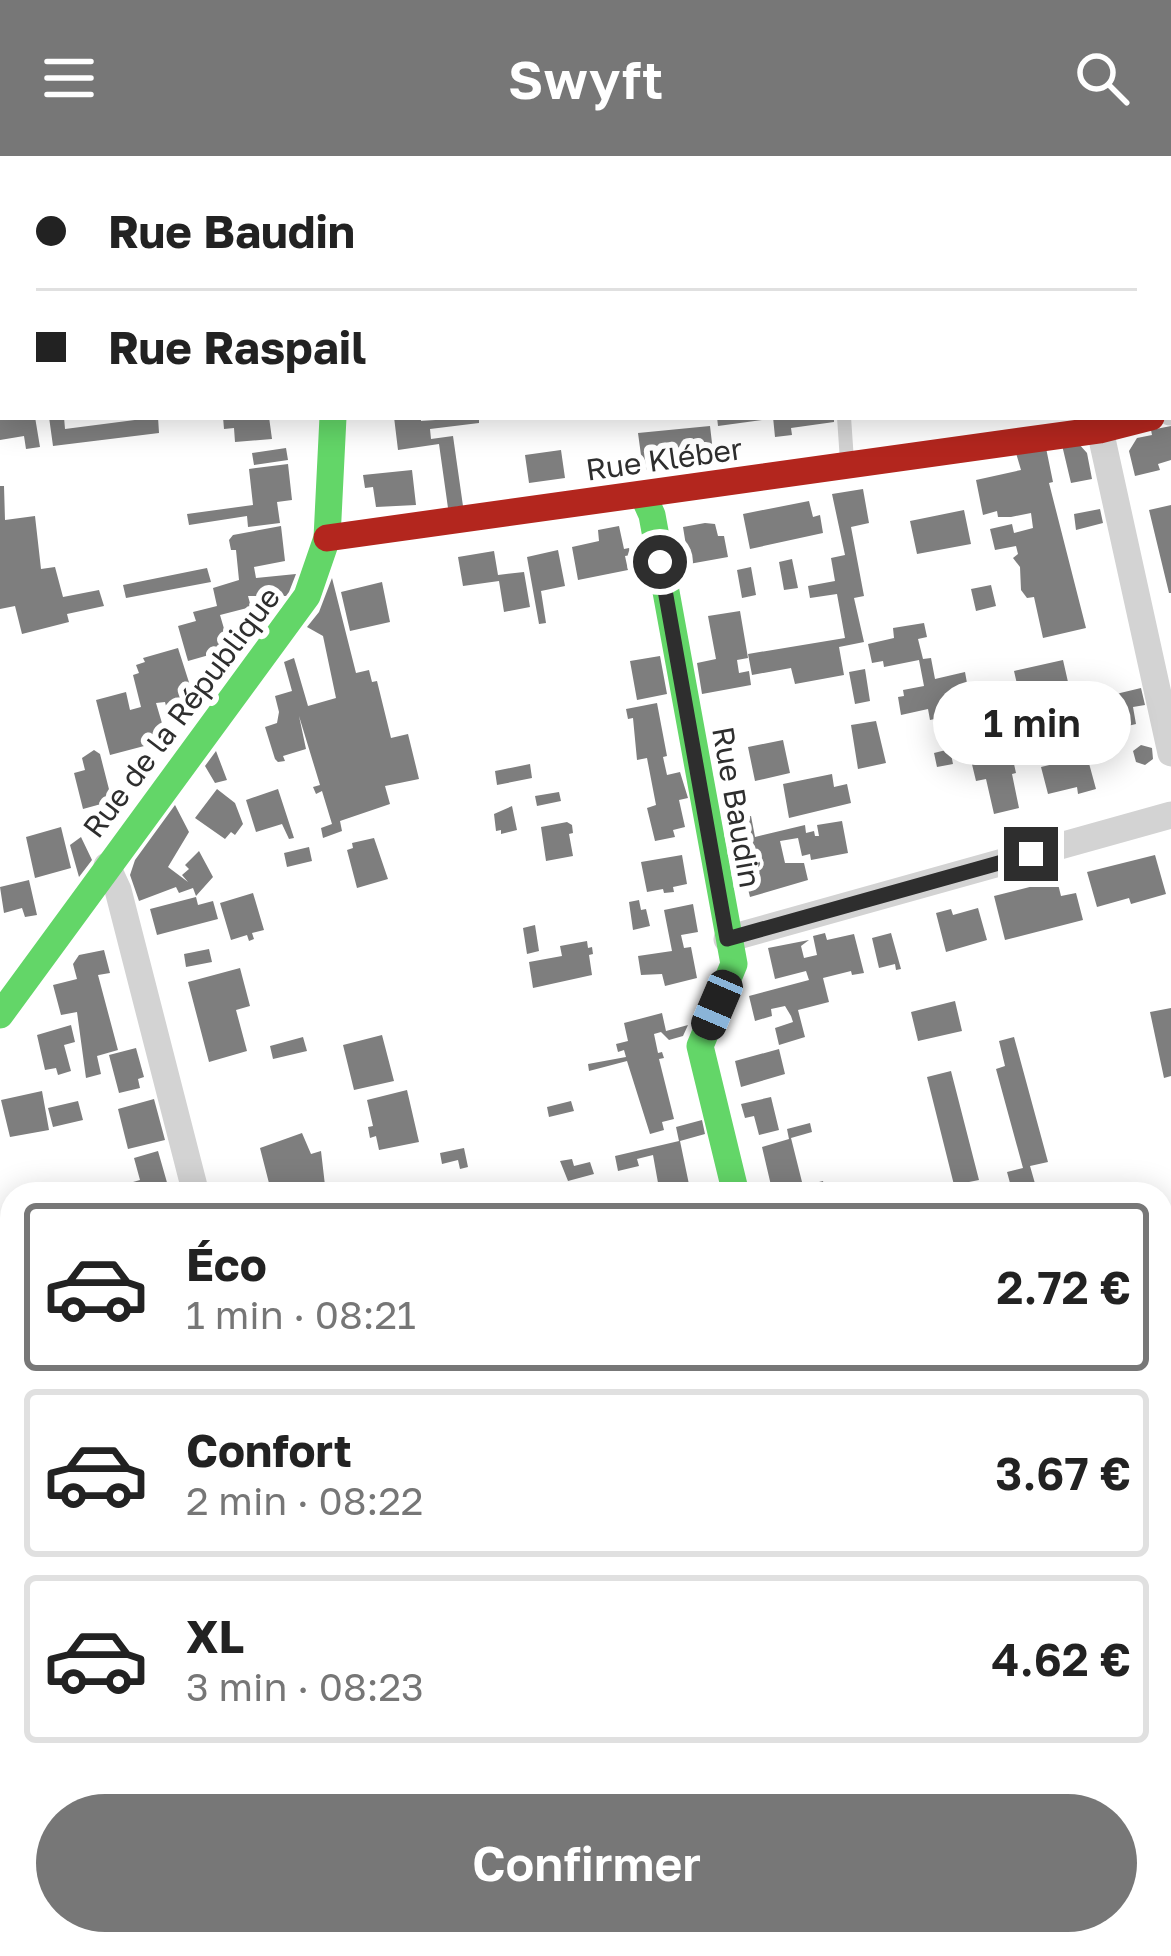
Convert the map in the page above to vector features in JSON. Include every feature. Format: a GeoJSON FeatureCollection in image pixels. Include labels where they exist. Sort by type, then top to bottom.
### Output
{"type":"FeatureCollection","features":[{"type":"Feature","properties":{"kind":"street","name":"Rue de la République"},"geometry":{"type":"LineString","coordinates":[[0,1015],[307,596],[327,538],[334,420]]}},
{"type":"Feature","properties":{"kind":"street","name":"Rue Kléber"},"geometry":{"type":"LineString","coordinates":[[327,538],[848,466],[1055,426],[1100,430],[1139,420]]}},
{"type":"Feature","properties":{"kind":"street"},"geometry":{"type":"LineString","coordinates":[[1100,430],[1171,754]]}},
{"type":"Feature","properties":{"kind":"street","name":"Rue Baudin"},"geometry":{"type":"LineString","coordinates":[[644,495],[652,515],[734,964],[700,1046],[733,1182]]}},
{"type":"Feature","properties":{"kind":"street"},"geometry":{"type":"LineString","coordinates":[[727,939],[1171,815]]}},
{"type":"Feature","properties":{"kind":"street"},"geometry":{"type":"LineString","coordinates":[[107,866],[118,890],[193,1182]]}},
{"type":"Feature","properties":{"kind":"lane"},"geometry":{"type":"LineString","coordinates":[[844,420],[848,466]]}},
{"type":"Feature","properties":{"kind":"building"},"geometry":{"type":"Polygon","coordinates":[[[0,420],[36,420],[40,447],[26,449],[24,436],[0,440],[0,420]]]}},
{"type":"Feature","properties":{"kind":"building"},"geometry":{"type":"Polygon","coordinates":[[[49,420],[64,420],[65,429],[158,420],[159,433],[53,446],[49,420]]]}},
{"type":"Feature","properties":{"kind":"building"},"geometry":{"type":"Polygon","coordinates":[[[223,420],[269,420],[272,439],[235,442],[234,428],[224,429],[223,420]]]}},
{"type":"Feature","properties":{"kind":"building"},"geometry":{"type":"Polygon","coordinates":[[[394,420],[479,420],[430,429],[431,439],[453,436],[463,506],[448,508],[439,444],[398,450],[394,420]]]}},
{"type":"Feature","properties":{"kind":"building"},"geometry":{"type":"Polygon","coordinates":[[[717,420],[762,420],[718,426],[717,420]]]}},
{"type":"Feature","properties":{"kind":"building"},"geometry":{"type":"Polygon","coordinates":[[[773,420],[834,420],[791,428],[792,435],[775,437],[773,420]]]}},
{"type":"Feature","properties":{"kind":"building"},"geometry":{"type":"Polygon","coordinates":[[[710,426],[714,460],[643,470],[638,433],[710,426]]]}},
{"type":"Feature","properties":{"kind":"building"},"geometry":{"type":"Polygon","coordinates":[[[1171,426],[1171,460],[1158,464],[1160,470],[1135,476],[1129,451],[1137,438],[1171,426]]]}},
{"type":"Feature","properties":{"kind":"building"},"geometry":{"type":"Polygon","coordinates":[[[1078,443],[1087,453],[1092,479],[1071,483],[1062,445],[1078,443]]]}},
{"type":"Feature","properties":{"kind":"building"},"geometry":{"type":"Polygon","coordinates":[[[286,448],[288,460],[254,465],[252,453],[286,448]]]}},
{"type":"Feature","properties":{"kind":"building"},"geometry":{"type":"Polygon","coordinates":[[[1046,448],[1053,482],[1049,483],[1086,628],[1043,638],[1034,597],[1027,598],[1021,590],[1020,567],[1013,558],[1018,554],[1016,546],[995,550],[990,529],[1012,524],[1014,533],[1033,528],[1031,513],[983,515],[976,480],[1021,470],[1016,453],[1046,448]]]}},
{"type":"Feature","properties":{"kind":"building"},"geometry":{"type":"Polygon","coordinates":[[[561,450],[565,478],[529,483],[525,455],[561,450]]]}},
{"type":"Feature","properties":{"kind":"building"},"geometry":{"type":"Polygon","coordinates":[[[288,464],[292,500],[277,502],[280,523],[248,527],[247,516],[189,525],[187,514],[253,505],[249,469],[288,464]]]}},
{"type":"Feature","properties":{"kind":"building"},"geometry":{"type":"Polygon","coordinates":[[[412,470],[416,505],[376,507],[373,487],[365,488],[363,475],[412,470]]]}},
{"type":"Feature","properties":{"kind":"building"},"geometry":{"type":"Polygon","coordinates":[[[0,486],[4,486],[5,520],[35,516],[41,569],[55,567],[63,597],[99,590],[104,606],[67,614],[69,622],[22,634],[15,606],[0,609],[0,486]]]}},
{"type":"Feature","properties":{"kind":"building"},"geometry":{"type":"Polygon","coordinates":[[[863,489],[869,523],[851,527],[864,596],[854,598],[864,642],[839,647],[844,675],[795,684],[791,668],[752,675],[748,654],[845,638],[837,594],[810,598],[808,586],[835,581],[831,558],[845,555],[832,494],[863,489]]]}},
{"type":"Feature","properties":{"kind":"building"},"geometry":{"type":"Polygon","coordinates":[[[809,501],[813,517],[820,515],[823,533],[750,549],[743,514],[809,501]]]}},
{"type":"Feature","properties":{"kind":"building"},"geometry":{"type":"Polygon","coordinates":[[[1171,505],[1171,593],[1169,593],[1149,510],[1171,505]]]}},
{"type":"Feature","properties":{"kind":"building"},"geometry":{"type":"Polygon","coordinates":[[[1100,509],[1103,523],[1076,530],[1074,514],[1100,509]]]}},
{"type":"Feature","properties":{"kind":"building"},"geometry":{"type":"Polygon","coordinates":[[[964,510],[971,544],[917,554],[910,521],[964,510]]]}},
{"type":"Feature","properties":{"kind":"building"},"geometry":{"type":"Polygon","coordinates":[[[715,524],[718,536],[724,536],[728,557],[689,564],[683,527],[715,524]]]}},
{"type":"Feature","properties":{"kind":"building"},"geometry":{"type":"Polygon","coordinates":[[[281,526],[285,561],[254,567],[256,578],[296,574],[289,592],[286,596],[248,596],[251,607],[220,615],[230,649],[188,661],[178,626],[196,621],[193,612],[217,606],[213,588],[239,580],[236,550],[231,550],[229,540],[233,535],[281,526]]]}},
{"type":"Feature","properties":{"kind":"building"},"geometry":{"type":"Polygon","coordinates":[[[619,526],[624,549],[629,548],[631,555],[625,556],[628,570],[578,580],[572,547],[599,541],[598,530],[619,526]]]}},
{"type":"Feature","properties":{"kind":"building"},"geometry":{"type":"Polygon","coordinates":[[[558,550],[565,586],[541,591],[546,623],[539,624],[527,557],[558,550]]]}},
{"type":"Feature","properties":{"kind":"building"},"geometry":{"type":"Polygon","coordinates":[[[494,551],[498,575],[524,572],[530,607],[504,612],[499,581],[463,586],[458,557],[494,551]]]}},
{"type":"Feature","properties":{"kind":"building"},"geometry":{"type":"Polygon","coordinates":[[[792,559],[798,588],[784,590],[779,562],[792,559]]]}},
{"type":"Feature","properties":{"kind":"building"},"geometry":{"type":"Polygon","coordinates":[[[751,567],[756,595],[742,598],[737,570],[751,567]]]}},
{"type":"Feature","properties":{"kind":"building"},"geometry":{"type":"Polygon","coordinates":[[[207,568],[211,582],[126,598],[123,585],[207,568]]]}},
{"type":"Feature","properties":{"kind":"building"},"geometry":{"type":"Polygon","coordinates":[[[332,578],[356,673],[369,670],[372,682],[377,681],[391,738],[408,734],[419,779],[385,786],[390,804],[340,821],[342,831],[323,838],[321,828],[332,824],[322,791],[316,794],[313,787],[320,785],[299,716],[306,749],[283,756],[285,761],[275,759],[265,727],[277,723],[275,696],[292,691],[284,662],[294,658],[308,706],[336,698],[323,636],[307,627],[319,612],[332,578]]]}},
{"type":"Feature","properties":{"kind":"building"},"geometry":{"type":"Polygon","coordinates":[[[382,582],[390,622],[350,631],[341,592],[382,582]]]}},
{"type":"Feature","properties":{"kind":"building"},"geometry":{"type":"Polygon","coordinates":[[[991,585],[996,606],[976,611],[971,589],[991,585]]]}},
{"type":"Feature","properties":{"kind":"building"},"geometry":{"type":"Polygon","coordinates":[[[740,611],[748,658],[737,660],[739,673],[749,671],[751,685],[702,694],[697,663],[716,659],[708,616],[740,611]]]}},
{"type":"Feature","properties":{"kind":"building"},"geometry":{"type":"Polygon","coordinates":[[[924,623],[927,637],[918,639],[923,659],[931,658],[935,679],[965,672],[969,694],[940,700],[944,717],[930,720],[928,709],[901,715],[898,697],[904,696],[903,690],[924,686],[919,660],[884,667],[883,661],[872,663],[868,644],[894,638],[893,628],[924,623]]]}},
{"type":"Feature","properties":{"kind":"building"},"geometry":{"type":"Polygon","coordinates":[[[178,648],[194,698],[166,706],[156,703],[167,740],[110,755],[96,700],[126,692],[130,710],[141,707],[133,675],[139,673],[136,665],[145,662],[143,658],[178,648]]]}},
{"type":"Feature","properties":{"kind":"building"},"geometry":{"type":"Polygon","coordinates":[[[660,656],[667,694],[637,700],[630,661],[660,656]]]}},
{"type":"Feature","properties":{"kind":"building"},"geometry":{"type":"Polygon","coordinates":[[[1063,660],[1073,704],[1024,715],[1014,671],[1063,660]]]}},
{"type":"Feature","properties":{"kind":"building"},"geometry":{"type":"Polygon","coordinates":[[[865,669],[870,701],[855,704],[849,672],[865,669]]]}},
{"type":"Feature","properties":{"kind":"building"},"geometry":{"type":"Polygon","coordinates":[[[1141,688],[1145,705],[1133,707],[1136,724],[1111,730],[1114,739],[1101,742],[1091,700],[1141,688]]]}},
{"type":"Feature","properties":{"kind":"building"},"geometry":{"type":"Polygon","coordinates":[[[657,703],[667,775],[680,772],[688,798],[679,800],[685,827],[673,830],[675,837],[655,841],[647,808],[656,805],[647,758],[637,760],[633,718],[628,719],[626,709],[657,703]]]}},
{"type":"Feature","properties":{"kind":"building"},"geometry":{"type":"Polygon","coordinates":[[[876,721],[886,763],[858,769],[851,725],[876,721]]]}},
{"type":"Feature","properties":{"kind":"building"},"geometry":{"type":"Polygon","coordinates":[[[1030,733],[1037,759],[1014,764],[1016,773],[1012,774],[1019,808],[994,814],[986,779],[976,781],[970,756],[1010,746],[1009,738],[1030,733]]]}},
{"type":"Feature","properties":{"kind":"building"},"geometry":{"type":"Polygon","coordinates":[[[783,740],[790,773],[755,781],[748,747],[783,740]]]}},
{"type":"Feature","properties":{"kind":"building"},"geometry":{"type":"Polygon","coordinates":[[[1141,745],[1152,748],[1153,759],[1145,765],[1136,762],[1133,751],[1141,745]]]}},
{"type":"Feature","properties":{"kind":"building"},"geometry":{"type":"Polygon","coordinates":[[[950,749],[953,764],[937,767],[934,753],[950,749]]]}},
{"type":"Feature","properties":{"kind":"building"},"geometry":{"type":"Polygon","coordinates":[[[94,750],[100,754],[112,801],[83,809],[74,773],[85,770],[82,758],[94,750]]]}},
{"type":"Feature","properties":{"kind":"building"},"geometry":{"type":"Polygon","coordinates":[[[216,751],[227,780],[215,783],[205,766],[216,751]]]}},
{"type":"Feature","properties":{"kind":"building"},"geometry":{"type":"Polygon","coordinates":[[[1087,756],[1096,789],[1078,794],[1077,787],[1048,794],[1041,767],[1087,756]]]}},
{"type":"Feature","properties":{"kind":"building"},"geometry":{"type":"Polygon","coordinates":[[[530,764],[532,778],[497,785],[495,771],[530,764]]]}},
{"type":"Feature","properties":{"kind":"building"},"geometry":{"type":"Polygon","coordinates":[[[832,774],[834,787],[847,784],[851,803],[789,818],[783,784],[832,774]]]}},
{"type":"Feature","properties":{"kind":"building"},"geometry":{"type":"Polygon","coordinates":[[[217,789],[235,803],[243,824],[225,839],[195,818],[217,789]]]}},
{"type":"Feature","properties":{"kind":"building"},"geometry":{"type":"Polygon","coordinates":[[[278,789],[294,838],[289,839],[282,824],[256,832],[246,800],[278,789]]]}},
{"type":"Feature","properties":{"kind":"building"},"geometry":{"type":"Polygon","coordinates":[[[559,792],[561,801],[537,806],[535,796],[559,792]]]}},
{"type":"Feature","properties":{"kind":"building"},"geometry":{"type":"Polygon","coordinates":[[[175,805],[189,832],[168,867],[188,882],[182,875],[189,869],[185,865],[199,851],[213,877],[196,896],[193,888],[179,893],[176,887],[139,901],[130,875],[135,860],[175,805]]]}},
{"type":"Feature","properties":{"kind":"building"},"geometry":{"type":"Polygon","coordinates":[[[512,806],[517,830],[501,834],[496,831],[494,814],[512,806]]]}},
{"type":"Feature","properties":{"kind":"building"},"geometry":{"type":"Polygon","coordinates":[[[751,816],[755,837],[805,825],[806,833],[814,831],[819,836],[817,825],[842,821],[848,853],[811,860],[810,854],[802,856],[798,838],[780,841],[785,863],[804,863],[808,880],[750,897],[741,861],[731,863],[724,822],[751,816]]]}},
{"type":"Feature","properties":{"kind":"building"},"geometry":{"type":"Polygon","coordinates":[[[572,825],[573,856],[546,861],[541,827],[572,825]]]}},
{"type":"Feature","properties":{"kind":"building"},"geometry":{"type":"Polygon","coordinates":[[[61,827],[71,868],[35,878],[26,837],[61,827]]]}},
{"type":"Feature","properties":{"kind":"building"},"geometry":{"type":"Polygon","coordinates":[[[81,837],[92,860],[79,877],[70,845],[81,837]]]}},
{"type":"Feature","properties":{"kind":"building"},"geometry":{"type":"Polygon","coordinates":[[[374,838],[388,879],[357,888],[347,850],[353,848],[352,843],[374,838]]]}},
{"type":"Feature","properties":{"kind":"building"},"geometry":{"type":"Polygon","coordinates":[[[309,847],[312,861],[287,867],[284,853],[309,847]]]}},
{"type":"Feature","properties":{"kind":"building"},"geometry":{"type":"Polygon","coordinates":[[[682,855],[687,884],[673,887],[674,892],[647,892],[641,862],[682,855]]]}},
{"type":"Feature","properties":{"kind":"building"},"geometry":{"type":"Polygon","coordinates":[[[1155,855],[1166,894],[1097,907],[1087,872],[1155,855]]]}},
{"type":"Feature","properties":{"kind":"building"},"geometry":{"type":"Polygon","coordinates":[[[29,880],[37,915],[25,917],[22,908],[4,913],[0,887],[29,880]]]}},
{"type":"Feature","properties":{"kind":"building"},"geometry":{"type":"Polygon","coordinates":[[[1057,880],[1061,896],[1076,893],[1083,920],[1005,940],[994,896],[1057,880]]]}},
{"type":"Feature","properties":{"kind":"building"},"geometry":{"type":"Polygon","coordinates":[[[253,893],[264,930],[252,933],[254,939],[249,941],[247,935],[231,940],[220,903],[253,893]]]}},
{"type":"Feature","properties":{"kind":"building"},"geometry":{"type":"Polygon","coordinates":[[[196,897],[198,905],[213,901],[218,919],[157,935],[150,909],[196,897]]]}},
{"type":"Feature","properties":{"kind":"building"},"geometry":{"type":"Polygon","coordinates":[[[639,900],[650,926],[633,930],[629,902],[639,900]]]}},
{"type":"Feature","properties":{"kind":"building"},"geometry":{"type":"Polygon","coordinates":[[[693,904],[698,932],[681,935],[684,948],[691,947],[697,978],[665,986],[662,974],[641,975],[638,956],[672,951],[664,910],[693,904]]]}},
{"type":"Feature","properties":{"kind":"building"},"geometry":{"type":"Polygon","coordinates":[[[978,908],[987,940],[946,952],[936,913],[951,909],[953,915],[978,908]]]}},
{"type":"Feature","properties":{"kind":"building"},"geometry":{"type":"Polygon","coordinates":[[[535,925],[539,951],[527,954],[523,928],[535,925]]]}},
{"type":"Feature","properties":{"kind":"building"},"geometry":{"type":"Polygon","coordinates":[[[825,933],[827,940],[854,934],[864,973],[823,978],[829,1002],[798,1010],[805,1037],[779,1045],[775,1028],[793,1022],[785,1006],[755,1021],[749,996],[809,980],[806,971],[775,979],[768,948],[809,940],[801,946],[804,958],[817,955],[813,936],[825,933]]]}},
{"type":"Feature","properties":{"kind":"building"},"geometry":{"type":"Polygon","coordinates":[[[891,933],[901,969],[896,970],[895,964],[879,968],[872,938],[891,933]]]}},
{"type":"Feature","properties":{"kind":"building"},"geometry":{"type":"Polygon","coordinates":[[[587,941],[588,948],[592,947],[592,975],[533,988],[529,962],[562,956],[560,946],[587,941]]]}},
{"type":"Feature","properties":{"kind":"building"},"geometry":{"type":"Polygon","coordinates":[[[209,949],[212,962],[186,967],[184,954],[209,949]]]}},
{"type":"Feature","properties":{"kind":"building"},"geometry":{"type":"Polygon","coordinates":[[[104,950],[110,973],[98,975],[118,1050],[97,1056],[101,1074],[86,1078],[77,1012],[61,1015],[53,985],[77,979],[73,964],[79,955],[104,950]]]}},
{"type":"Feature","properties":{"kind":"building"},"geometry":{"type":"Polygon","coordinates":[[[240,968],[250,1006],[236,1010],[247,1051],[209,1062],[188,982],[240,968]]]}},
{"type":"Feature","properties":{"kind":"building"},"geometry":{"type":"Polygon","coordinates":[[[955,1001],[962,1031],[918,1041],[911,1012],[955,1001]]]}},
{"type":"Feature","properties":{"kind":"building"},"geometry":{"type":"Polygon","coordinates":[[[1171,1008],[1171,1076],[1164,1078],[1150,1012],[1171,1008]]]}},
{"type":"Feature","properties":{"kind":"building"},"geometry":{"type":"Polygon","coordinates":[[[662,1013],[666,1031],[688,1025],[683,1036],[669,1040],[661,1032],[654,1034],[658,1053],[664,1058],[659,1059],[674,1119],[662,1122],[664,1130],[650,1134],[627,1061],[589,1071],[588,1064],[626,1057],[616,1044],[628,1041],[624,1023],[662,1013]]]}},
{"type":"Feature","properties":{"kind":"building"},"geometry":{"type":"Polygon","coordinates":[[[71,1025],[75,1042],[64,1045],[71,1071],[58,1075],[56,1068],[45,1070],[37,1035],[71,1025]]]}},
{"type":"Feature","properties":{"kind":"building"},"geometry":{"type":"Polygon","coordinates":[[[382,1035],[394,1081],[354,1090],[343,1045],[382,1035]]]}},
{"type":"Feature","properties":{"kind":"building"},"geometry":{"type":"Polygon","coordinates":[[[303,1037],[307,1051],[273,1059],[270,1046],[303,1037]]]}},
{"type":"Feature","properties":{"kind":"building"},"geometry":{"type":"Polygon","coordinates":[[[1014,1037],[1048,1162],[1030,1166],[1035,1182],[1010,1182],[1007,1172],[1023,1168],[996,1069],[1005,1066],[999,1041],[1014,1037]]]}},
{"type":"Feature","properties":{"kind":"building"},"geometry":{"type":"Polygon","coordinates":[[[136,1048],[144,1077],[138,1079],[140,1088],[119,1093],[109,1055],[136,1048]]]}},
{"type":"Feature","properties":{"kind":"building"},"geometry":{"type":"Polygon","coordinates":[[[779,1049],[785,1074],[741,1087],[735,1061],[779,1049]]]}},
{"type":"Feature","properties":{"kind":"building"},"geometry":{"type":"Polygon","coordinates":[[[951,1071],[979,1180],[953,1182],[927,1077],[951,1071]]]}},
{"type":"Feature","properties":{"kind":"building"},"geometry":{"type":"Polygon","coordinates":[[[407,1090],[419,1142],[379,1150],[376,1136],[370,1138],[368,1127],[373,1126],[367,1100],[407,1090]]]}},
{"type":"Feature","properties":{"kind":"building"},"geometry":{"type":"Polygon","coordinates":[[[42,1091],[49,1130],[10,1137],[1,1100],[42,1091]]]}},
{"type":"Feature","properties":{"kind":"building"},"geometry":{"type":"Polygon","coordinates":[[[771,1097],[779,1130],[759,1135],[754,1116],[745,1118],[741,1104],[771,1097]]]}},
{"type":"Feature","properties":{"kind":"building"},"geometry":{"type":"Polygon","coordinates":[[[154,1099],[165,1140],[128,1149],[118,1109],[154,1099]]]}},
{"type":"Feature","properties":{"kind":"building"},"geometry":{"type":"Polygon","coordinates":[[[78,1101],[83,1120],[53,1127],[48,1108],[78,1101]]]}},
{"type":"Feature","properties":{"kind":"building"},"geometry":{"type":"Polygon","coordinates":[[[571,1101],[574,1111],[549,1117],[547,1107],[571,1101]]]}},
{"type":"Feature","properties":{"kind":"building"},"geometry":{"type":"Polygon","coordinates":[[[702,1120],[705,1134],[680,1141],[689,1182],[658,1182],[653,1155],[637,1159],[639,1166],[618,1171],[615,1156],[679,1141],[676,1127],[702,1120]]]}},
{"type":"Feature","properties":{"kind":"building"},"geometry":{"type":"Polygon","coordinates":[[[810,1123],[812,1132],[791,1138],[802,1182],[770,1182],[762,1147],[789,1139],[787,1129],[810,1123]]]}},
{"type":"Feature","properties":{"kind":"building"},"geometry":{"type":"Polygon","coordinates":[[[302,1133],[311,1154],[321,1151],[325,1182],[269,1182],[260,1148],[302,1133]]]}},
{"type":"Feature","properties":{"kind":"building"},"geometry":{"type":"Polygon","coordinates":[[[464,1148],[468,1167],[460,1169],[458,1160],[442,1164],[440,1153],[464,1148]]]}},
{"type":"Feature","properties":{"kind":"building"},"geometry":{"type":"Polygon","coordinates":[[[158,1151],[167,1182],[133,1182],[140,1180],[134,1158],[158,1151]]]}},
{"type":"Feature","properties":{"kind":"building"},"geometry":{"type":"Polygon","coordinates":[[[572,1159],[574,1166],[590,1162],[594,1174],[568,1181],[560,1161],[572,1159]]]}},
{"type":"Feature","properties":{"kind":"traffic: fast"},"geometry":{"type":"LineString","coordinates":[[0,1015],[307,596],[327,538],[333,420]]}},
{"type":"Feature","properties":{"kind":"traffic: fast"},"geometry":{"type":"LineString","coordinates":[[643,495],[652,515],[734,964],[700,1046],[733,1182]]}},
{"type":"Feature","properties":{"kind":"traffic: jam"},"geometry":{"type":"LineString","coordinates":[[327,538],[1100,430],[1139,420]]}},
{"type":"Feature","properties":{"kind":"route"},"geometry":{"type":"LineString","coordinates":[[660,562],[727,939],[1031,854]]}}]}
